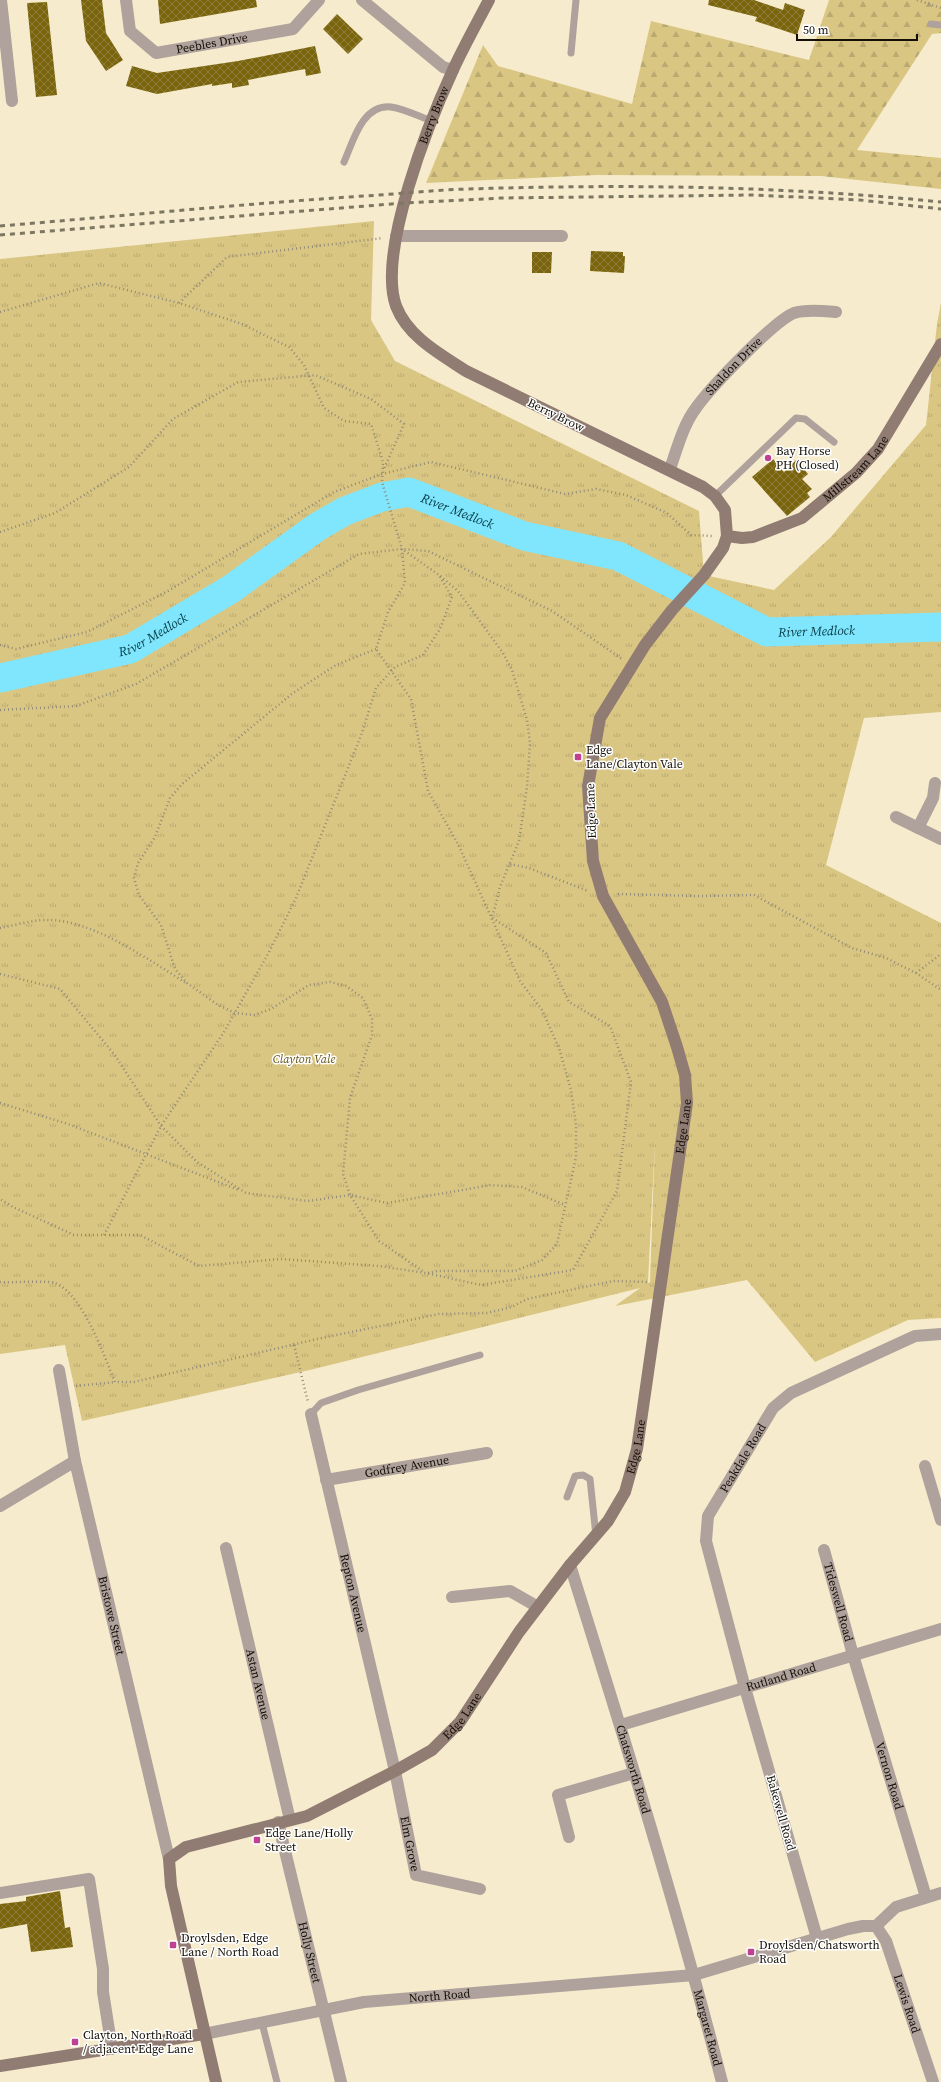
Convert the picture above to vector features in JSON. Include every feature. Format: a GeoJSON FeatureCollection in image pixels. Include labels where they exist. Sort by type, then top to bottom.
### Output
{"type":"FeatureCollection","features":[{"type":"Feature","properties":{"kind":"street"},"geometry":{"type":"LineString","coordinates":[[1,0],[12,101]]}},
{"type":"Feature","properties":{"kind":"street","name":"Peebles Drive"},"geometry":{"type":"LineString","coordinates":[[126,0],[130,31],[156,53],[292,29],[320,0]]}},
{"type":"Feature","properties":{"kind":"street"},"geometry":{"type":"LineString","coordinates":[[362,0],[443,67],[453,70]]}},
{"type":"Feature","properties":{"kind":"street","name":"Berry Brow"},"geometry":{"type":"LineString","coordinates":[[489,0],[453,70],[432,121],[411,179],[396,236],[392,270],[392,286],[396,306],[403,319],[417,336],[434,350],[466,371],[703,486],[715,496],[725,510],[727,536]]}},
{"type":"Feature","properties":{"kind":"street"},"geometry":{"type":"LineString","coordinates":[[396,236],[562,236]]}},
{"type":"Feature","properties":{"kind":"street","name":"Shaldon Drive"},"geometry":{"type":"LineString","coordinates":[[670,469],[682,435],[695,408],[720,379],[778,323],[794,313],[821,311],[836,312]]}},
{"type":"Feature","properties":{"kind":"street","name":"Millstream Lane"},"geometry":{"type":"LineString","coordinates":[[727,536],[742,538],[753,537],[802,518],[856,473],[878,449],[941,344]]}},
{"type":"Feature","properties":{"kind":"street","name":"Edge Lane"},"geometry":{"type":"LineString","coordinates":[[169,1859],[186,1847],[307,1816],[395,1772],[432,1750],[460,1722],[519,1632],[570,1565],[608,1521],[625,1492],[637,1449],[687,1103],[685,1075],[662,1002],[620,930],[603,896],[593,861],[588,786],[600,718],[645,645],[672,610],[704,575],[722,548],[727,536]]}},
{"type":"Feature","properties":{"kind":"street"},"geometry":{"type":"LineString","coordinates":[[918,828],[933,798],[935,783]]}},
{"type":"Feature","properties":{"kind":"street"},"geometry":{"type":"LineString","coordinates":[[896,817],[941,839]]}},
{"type":"Feature","properties":{"kind":"street","name":"Peakdale Road"},"geometry":{"type":"LineString","coordinates":[[745,1688],[706,1541],[708,1516],[773,1408],[792,1393],[915,1336],[941,1334]]}},
{"type":"Feature","properties":{"kind":"street","name":"Bristowe Street"},"geometry":{"type":"LineString","coordinates":[[59,1370],[76,1461],[169,1859]]}},
{"type":"Feature","properties":{"kind":"street","name":"Repton Avenue"},"geometry":{"type":"LineString","coordinates":[[311,1414],[395,1772]]}},
{"type":"Feature","properties":{"kind":"street","name":"Godfrey Avenue"},"geometry":{"type":"LineString","coordinates":[[326,1480],[487,1453]]}},
{"type":"Feature","properties":{"kind":"street"},"geometry":{"type":"LineString","coordinates":[[0,1506],[76,1461]]}},
{"type":"Feature","properties":{"kind":"street"},"geometry":{"type":"LineString","coordinates":[[925,1466],[941,1520]]}},
{"type":"Feature","properties":{"kind":"street","name":"Astan Avenue"},"geometry":{"type":"LineString","coordinates":[[226,1548],[284,1821]]}},
{"type":"Feature","properties":{"kind":"street","name":"Tideswell Road"},"geometry":{"type":"LineString","coordinates":[[824,1550],[853,1655]]}},
{"type":"Feature","properties":{"kind":"street","name":"Chatsworth Road"},"geometry":{"type":"LineString","coordinates":[[570,1565],[621,1725],[694,1975]]}},
{"type":"Feature","properties":{"kind":"street"},"geometry":{"type":"LineString","coordinates":[[452,1597],[510,1592],[538,1607]]}},
{"type":"Feature","properties":{"kind":"street","name":"Rutland Road"},"geometry":{"type":"LineString","coordinates":[[621,1725],[941,1629]]}},
{"type":"Feature","properties":{"kind":"street","name":"Vernon Road"},"geometry":{"type":"LineString","coordinates":[[853,1655],[926,1897]]}},
{"type":"Feature","properties":{"kind":"street","name":"Bakewell Road"},"geometry":{"type":"LineString","coordinates":[[745,1688],[817,1938]]}},
{"type":"Feature","properties":{"kind":"street","name":"Elm Grove"},"geometry":{"type":"LineString","coordinates":[[395,1772],[416,1875],[480,1889]]}},
{"type":"Feature","properties":{"kind":"street"},"geometry":{"type":"LineString","coordinates":[[569,1837],[558,1795],[634,1773]]}},
{"type":"Feature","properties":{"kind":"street","name":"Holly Street"},"geometry":{"type":"LineString","coordinates":[[284,1821],[322,2010],[341,2082]]}},
{"type":"Feature","properties":{"kind":"street"},"geometry":{"type":"LineString","coordinates":[[169,1859],[171,1886],[216,2082]]}},
{"type":"Feature","properties":{"kind":"street"},"geometry":{"type":"LineString","coordinates":[[0,1894],[89,1879],[102,1962],[103,1992],[112,2049]]}},
{"type":"Feature","properties":{"kind":"street"},"geometry":{"type":"LineString","coordinates":[[876,1926],[896,1907],[941,1893]]}},
{"type":"Feature","properties":{"kind":"street","name":"North Road"},"geometry":{"type":"LineString","coordinates":[[0,2066],[204,2034],[364,2002],[694,1975],[817,1938],[863,1926],[876,1926]]}},
{"type":"Feature","properties":{"kind":"street","name":"Lewis Road"},"geometry":{"type":"LineString","coordinates":[[876,1926],[886,1941],[934,2082]]}},
{"type":"Feature","properties":{"kind":"street","name":"Margaret Road"},"geometry":{"type":"LineString","coordinates":[[694,1975],[722,2082]]}},
{"type":"Feature","properties":{"kind":"lane"},"geometry":{"type":"LineString","coordinates":[[571,53],[576,0]]}},
{"type":"Feature","properties":{"kind":"lane"},"geometry":{"type":"LineString","coordinates":[[931,24],[941,25]]}},
{"type":"Feature","properties":{"kind":"lane"},"geometry":{"type":"LineString","coordinates":[[344,162],[362,121],[371,112],[391,107],[432,121]]}},
{"type":"Feature","properties":{"kind":"lane"},"geometry":{"type":"LineString","coordinates":[[715,496],[796,418],[805,419],[834,442]]}},
{"type":"Feature","properties":{"kind":"lane"},"geometry":{"type":"LineString","coordinates":[[311,1414],[321,1404],[343,1396],[480,1355]]}},
{"type":"Feature","properties":{"kind":"lane"},"geometry":{"type":"LineString","coordinates":[[567,1497],[575,1476],[584,1474],[590,1478],[596,1536]]}},
{"type":"Feature","properties":{"kind":"lane"},"geometry":{"type":"LineString","coordinates":[[262,2023],[277,2082]]}},
{"type":"Feature","properties":{"kind":"path"},"geometry":{"type":"LineString","coordinates":[[917,0],[941,8]]}},
{"type":"Feature","properties":{"kind":"path"},"geometry":{"type":"LineString","coordinates":[[179,303],[227,257],[396,236]]}},
{"type":"Feature","properties":{"kind":"path"},"geometry":{"type":"LineString","coordinates":[[0,312],[99,282],[179,303],[242,324],[289,347],[304,365],[324,408],[344,421],[371,424],[383,462],[382,482],[390,514],[402,549],[405,583],[388,612],[376,649]]}},
{"type":"Feature","properties":{"kind":"path"},"geometry":{"type":"LineString","coordinates":[[0,532],[55,513],[129,467],[173,419],[238,382],[315,375],[371,399],[404,424],[382,474]]}},
{"type":"Feature","properties":{"kind":"path"},"geometry":{"type":"LineString","coordinates":[[0,644],[16,649],[87,632],[168,591],[334,492],[382,474],[431,462],[565,494],[596,489],[626,495],[667,513],[692,535],[727,536]]}},
{"type":"Feature","properties":{"kind":"path"},"geometry":{"type":"LineString","coordinates":[[402,549],[439,575],[458,591],[503,653],[512,670],[527,720],[530,743],[527,787],[519,841],[500,886],[491,917]]}},
{"type":"Feature","properties":{"kind":"path"},"geometry":{"type":"LineString","coordinates":[[0,710],[76,706],[136,684],[359,554],[402,549],[428,551],[552,612],[631,667]]}},
{"type":"Feature","properties":{"kind":"path"},"geometry":{"type":"LineString","coordinates":[[104,1235],[161,1126],[235,1013],[268,954],[296,898],[362,733],[376,688],[395,667],[423,655],[440,629],[452,596],[439,575]]}},
{"type":"Feature","properties":{"kind":"path"},"geometry":{"type":"LineString","coordinates":[[376,649],[410,699],[428,791],[458,844],[520,980],[542,1010],[559,1048],[571,1090],[576,1125],[576,1157],[557,1244],[542,1260],[515,1270],[437,1270],[426,1273],[379,1241],[350,1196],[343,1174],[350,1098],[372,1035],[372,1019],[363,998],[346,986],[330,982],[309,985],[271,1009],[254,1015],[235,1013],[218,1005],[187,983],[175,968],[161,925],[138,895],[134,878],[138,863],[155,837],[170,798],[182,784],[292,693],[336,665],[376,649]]}},
{"type":"Feature","properties":{"kind":"path"},"geometry":{"type":"LineString","coordinates":[[510,864],[529,868],[576,888],[603,896],[625,893],[698,896],[754,895],[852,948],[886,958],[916,973],[941,990]]}},
{"type":"Feature","properties":{"kind":"path"},"geometry":{"type":"LineString","coordinates":[[0,1199],[13,1208],[74,1235],[140,1235],[199,1266],[281,1259],[379,1266],[426,1273],[481,1285],[573,1270],[617,1192],[631,1082],[610,1026],[570,1002],[546,953],[491,917]]}},
{"type":"Feature","properties":{"kind":"path"},"geometry":{"type":"LineString","coordinates":[[0,928],[51,920],[76,924],[133,949],[205,996]]}},
{"type":"Feature","properties":{"kind":"path"},"geometry":{"type":"LineString","coordinates":[[916,973],[941,954]]}},
{"type":"Feature","properties":{"kind":"path"},"geometry":{"type":"LineString","coordinates":[[0,974],[60,989],[114,1054],[161,1126],[197,1162],[246,1193]]}},
{"type":"Feature","properties":{"kind":"path"},"geometry":{"type":"LineString","coordinates":[[0,1104],[68,1124],[246,1193],[308,1201],[350,1196],[387,1203],[491,1185],[522,1187],[565,1205]]}},
{"type":"Feature","properties":{"kind":"path"},"geometry":{"type":"LineString","coordinates":[[62,1389],[78,1385],[134,1382],[294,1345],[439,1314],[487,1313],[512,1307],[527,1299],[613,1281],[661,1283]]}},
{"type":"Feature","properties":{"kind":"path"},"geometry":{"type":"LineString","coordinates":[[0,1282],[54,1283],[68,1290],[93,1329],[115,1382]]}},
{"type":"Feature","properties":{"kind":"path"},"geometry":{"type":"LineString","coordinates":[[294,1345],[311,1414]]}},
{"type":"Feature","properties":{"kind":"green space"},"geometry":{"type":"Polygon","coordinates":[[[829,0],[941,0],[941,33],[932,34],[857,150],[941,158],[941,189],[821,176],[596,175],[426,183],[483,45],[498,66],[632,104],[651,21],[809,60],[829,0]]]}},
{"type":"Feature","properties":{"kind":"green space","name":"Clayton Vale"},"geometry":{"type":"Polygon","coordinates":[[[374,221],[371,320],[395,361],[699,511],[704,575],[774,590],[831,537],[926,425],[937,324],[941,303],[941,712],[864,718],[826,865],[941,923],[941,1318],[908,1320],[815,1362],[747,1280],[615,1306],[640,1288],[314,1369],[82,1421],[65,1345],[0,1354],[0,259],[374,221]],[[655,1140],[648,1283],[650,1282],[655,1140]]]}},
{"type":"Feature","properties":{"kind":"building"},"geometry":{"type":"Polygon","coordinates":[[[81,0],[102,0],[106,33],[123,60],[106,71],[86,41],[81,0]]]}},
{"type":"Feature","properties":{"kind":"building"},"geometry":{"type":"Polygon","coordinates":[[[158,0],[256,0],[257,7],[160,24],[158,0]]]}},
{"type":"Feature","properties":{"kind":"building"},"geometry":{"type":"Polygon","coordinates":[[[709,0],[754,0],[783,10],[785,3],[805,10],[797,35],[755,21],[757,17],[708,5],[709,0]]]}},
{"type":"Feature","properties":{"kind":"building"},"geometry":{"type":"Polygon","coordinates":[[[47,2],[57,95],[36,97],[27,3],[47,2]]]}},
{"type":"Feature","properties":{"kind":"building"},"geometry":{"type":"Polygon","coordinates":[[[337,14],[363,39],[348,54],[323,29],[337,14]]]}},
{"type":"Feature","properties":{"kind":"building"},"geometry":{"type":"Polygon","coordinates":[[[315,46],[321,73],[306,76],[305,69],[248,80],[249,85],[232,88],[232,83],[212,86],[212,84],[157,94],[126,86],[132,66],[157,73],[238,61],[315,46]]]}},
{"type":"Feature","properties":{"kind":"building"},"geometry":{"type":"Polygon","coordinates":[[[591,251],[623,252],[623,256],[625,256],[624,273],[590,271],[591,251]]]}},
{"type":"Feature","properties":{"kind":"building"},"geometry":{"type":"Polygon","coordinates":[[[532,252],[552,252],[551,273],[532,273],[532,252]]]}},
{"type":"Feature","properties":{"kind":"building"},"geometry":{"type":"Polygon","coordinates":[[[773,459],[784,472],[796,460],[808,474],[802,479],[812,489],[807,493],[810,497],[787,516],[752,477],[773,459]]]}},
{"type":"Feature","properties":{"kind":"building"},"geometry":{"type":"Polygon","coordinates":[[[60,1891],[65,1928],[70,1927],[73,1947],[31,1952],[27,1924],[0,1929],[0,1904],[26,1901],[26,1897],[60,1891]]]}},
{"type":"Feature","properties":{"kind":"waterway","name":"River Medlock"},"geometry":{"type":"LineString","coordinates":[[0,678],[130,649],[231,589],[317,527],[345,511],[382,497],[409,492],[524,536],[618,556],[767,632],[941,627]]}},
{"type":"Feature","properties":{"kind":"railway"},"geometry":{"type":"LineString","coordinates":[[0,226],[318,199],[442,190],[527,187],[646,187],[764,190],[941,202]]}},
{"type":"Feature","properties":{"kind":"railway"},"geometry":{"type":"LineString","coordinates":[[0,235],[404,203],[501,198],[754,195],[860,200],[941,209]]}},
{"type":"Feature","properties":{"kind":"place","name":"Bay Horse PH (Closed)"},"geometry":{"type":"Point","coordinates":[768,458]}},
{"type":"Feature","properties":{"kind":"place","name":"Edge Lane/Clayton Vale"},"geometry":{"type":"Point","coordinates":[578,757]}},
{"type":"Feature","properties":{"kind":"place","name":"Edge Lane/Holly Street"},"geometry":{"type":"Point","coordinates":[257,1840]}},
{"type":"Feature","properties":{"kind":"place","name":"Droylsden, Edge Lane / North Road"},"geometry":{"type":"Point","coordinates":[173,1945]}},
{"type":"Feature","properties":{"kind":"place","name":"Droylsden/Chatsworth Road"},"geometry":{"type":"Point","coordinates":[751,1952]}},
{"type":"Feature","properties":{"kind":"place","name":"Clayton, North Road / adjacent Edge Lane"},"geometry":{"type":"Point","coordinates":[75,2042]}}]}
